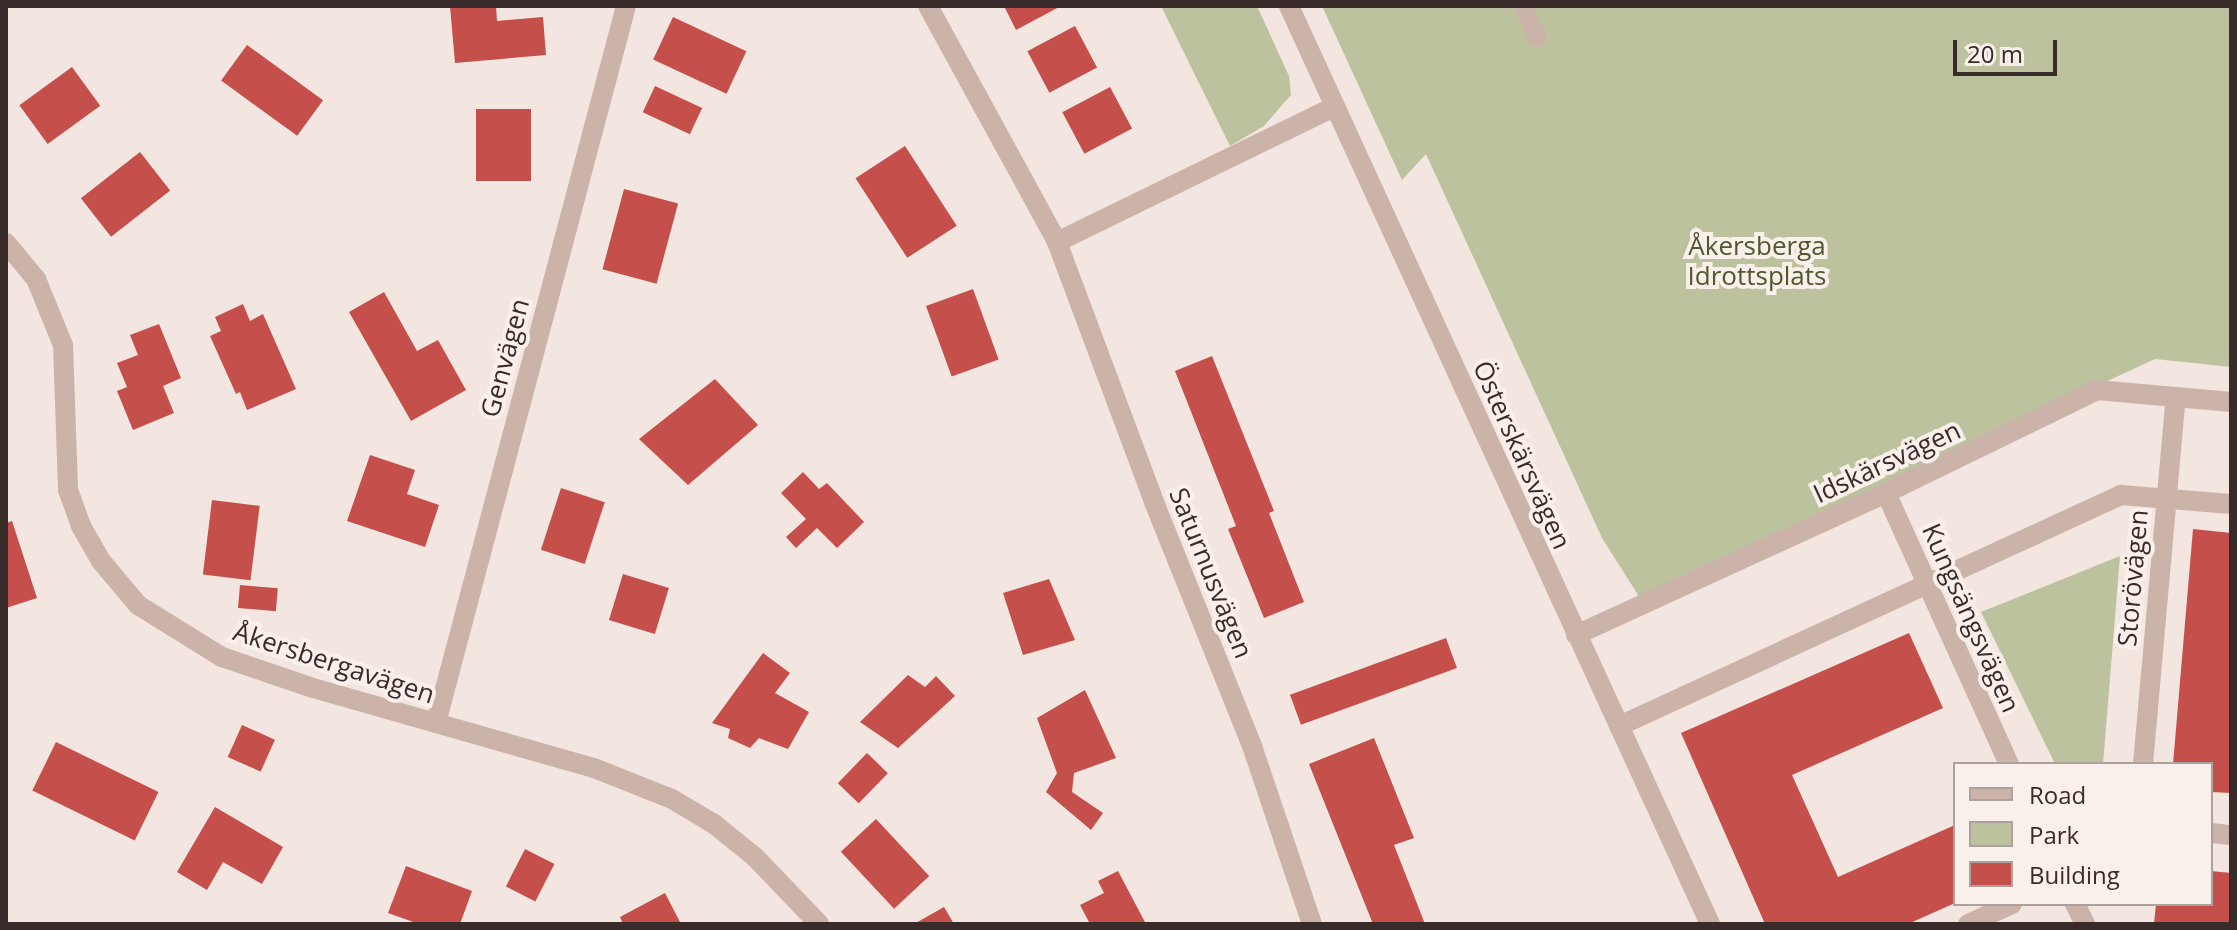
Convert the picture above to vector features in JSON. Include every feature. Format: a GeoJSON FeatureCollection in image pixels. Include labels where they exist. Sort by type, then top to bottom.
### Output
{"type":"FeatureCollection","features":[{"type":"Feature","properties":{"kind":"street","name":"Genvägen"},"geometry":{"type":"LineString","coordinates":[[436,723],[626,6]]}},
{"type":"Feature","properties":{"kind":"street","name":"Saturnusvägen"},"geometry":{"type":"LineString","coordinates":[[928,6],[1057,242],[1154,502],[1251,743],[1312,924]]}},
{"type":"Feature","properties":{"kind":"street","name":"Österskärsvägen"},"geometry":{"type":"LineString","coordinates":[[1289,6],[1710,924]]}},
{"type":"Feature","properties":{"kind":"street"},"geometry":{"type":"LineString","coordinates":[[1057,242],[1334,107]]}},
{"type":"Feature","properties":{"kind":"street","name":"Åkersbergavägen"},"geometry":{"type":"LineString","coordinates":[[6,243],[36,279],[63,345],[68,490],[81,526],[101,561],[138,605],[222,657],[594,768],[672,799],[714,824],[755,857],[819,924]]}},
{"type":"Feature","properties":{"kind":"street","name":"Idskärsvägen"},"geometry":{"type":"LineString","coordinates":[[1576,635],[1886,493],[2097,390],[2231,402]]}},
{"type":"Feature","properties":{"kind":"street","name":"Storövägen"},"geometry":{"type":"LineString","coordinates":[[2143,762],[2176,397]]}},
{"type":"Feature","properties":{"kind":"street","name":"Kungsängsvägen"},"geometry":{"type":"LineString","coordinates":[[1886,493],[2008,762]]}},
{"type":"Feature","properties":{"kind":"street"},"geometry":{"type":"LineString","coordinates":[[1619,726],[2121,495],[2231,504]]}},
{"type":"Feature","properties":{"kind":"street"},"geometry":{"type":"LineString","coordinates":[[1968,924],[2008,906]]}},
{"type":"Feature","properties":{"kind":"street"},"geometry":{"type":"LineString","coordinates":[[2076,906],[2085,924]]}},
{"type":"Feature","properties":{"kind":"lane"},"geometry":{"type":"LineString","coordinates":[[1523,6],[1537,38]]}},
{"type":"Feature","properties":{"kind":"green space"},"geometry":{"type":"Polygon","coordinates":[[[1161,6],[1257,6],[1289,76],[1291,95],[1264,126],[1230,146],[1161,6]]]}},
{"type":"Feature","properties":{"kind":"green space","name":"Åkersberga Idrottsplats"},"geometry":{"type":"Polygon","coordinates":[[[1322,6],[2231,6],[2231,367],[2155,359],[1640,598],[1602,538],[1426,154],[1402,180],[1322,6]]]}},
{"type":"Feature","properties":{"kind":"green space"},"geometry":{"type":"Polygon","coordinates":[[[2120,556],[2103,762],[2054,762],[1981,612],[2120,556]]]}},
{"type":"Feature","properties":{"kind":"building"},"geometry":{"type":"Polygon","coordinates":[[[450,6],[496,6],[497,21],[543,17],[546,55],[455,63],[450,6]]]}},
{"type":"Feature","properties":{"kind":"building"},"geometry":{"type":"Polygon","coordinates":[[[1004,6],[1061,6],[1016,30],[1004,6]]]}},
{"type":"Feature","properties":{"kind":"building"},"geometry":{"type":"Polygon","coordinates":[[[673,17],[746,51],[727,94],[653,60],[673,17]]]}},
{"type":"Feature","properties":{"kind":"building"},"geometry":{"type":"Polygon","coordinates":[[[1075,26],[1097,67],[1049,93],[1027,51],[1075,26]]]}},
{"type":"Feature","properties":{"kind":"building"},"geometry":{"type":"Polygon","coordinates":[[[247,45],[323,100],[297,136],[221,81],[247,45]]]}},
{"type":"Feature","properties":{"kind":"building"},"geometry":{"type":"Polygon","coordinates":[[[72,67],[100,106],[48,144],[19,105],[72,67]]]}},
{"type":"Feature","properties":{"kind":"building"},"geometry":{"type":"Polygon","coordinates":[[[655,86],[702,108],[690,134],[643,112],[655,86]]]}},
{"type":"Feature","properties":{"kind":"building"},"geometry":{"type":"Polygon","coordinates":[[[1110,87],[1132,128],[1084,154],[1062,112],[1110,87]]]}},
{"type":"Feature","properties":{"kind":"building"},"geometry":{"type":"Polygon","coordinates":[[[476,109],[531,109],[531,181],[476,181],[476,109]]]}},
{"type":"Feature","properties":{"kind":"building"},"geometry":{"type":"Polygon","coordinates":[[[905,146],[957,226],[907,258],[856,178],[905,146]]]}},
{"type":"Feature","properties":{"kind":"building"},"geometry":{"type":"Polygon","coordinates":[[[140,152],[170,191],[111,237],[81,198],[140,152]]]}},
{"type":"Feature","properties":{"kind":"building"},"geometry":{"type":"Polygon","coordinates":[[[624,189],[678,203],[657,284],[603,269],[624,189]]]}},
{"type":"Feature","properties":{"kind":"building"},"geometry":{"type":"Polygon","coordinates":[[[973,289],[999,359],[952,377],[926,306],[973,289]]]}},
{"type":"Feature","properties":{"kind":"building"},"geometry":{"type":"Polygon","coordinates":[[[384,292],[417,351],[438,340],[466,390],[411,421],[349,312],[384,292]]]}},
{"type":"Feature","properties":{"kind":"building"},"geometry":{"type":"Polygon","coordinates":[[[243,304],[250,321],[263,314],[296,389],[247,410],[240,392],[236,394],[210,336],[221,331],[215,317],[243,304]]]}},
{"type":"Feature","properties":{"kind":"building"},"geometry":{"type":"Polygon","coordinates":[[[159,324],[181,378],[163,386],[174,413],[133,430],[117,391],[127,387],[117,363],[138,355],[130,335],[159,324]]]}},
{"type":"Feature","properties":{"kind":"building"},"geometry":{"type":"Polygon","coordinates":[[[1212,356],[1274,511],[1269,513],[1304,602],[1264,618],[1228,529],[1236,526],[1175,371],[1212,356]]]}},
{"type":"Feature","properties":{"kind":"building"},"geometry":{"type":"Polygon","coordinates":[[[715,379],[758,425],[688,485],[639,439],[715,379]]]}},
{"type":"Feature","properties":{"kind":"building"},"geometry":{"type":"Polygon","coordinates":[[[370,455],[415,470],[407,494],[439,505],[425,547],[347,521],[370,455]]]}},
{"type":"Feature","properties":{"kind":"building"},"geometry":{"type":"Polygon","coordinates":[[[803,472],[819,489],[827,483],[864,522],[837,548],[817,528],[796,548],[786,537],[806,519],[781,493],[803,472]]]}},
{"type":"Feature","properties":{"kind":"building"},"geometry":{"type":"Polygon","coordinates":[[[561,488],[605,502],[585,564],[541,550],[561,488]]]}},
{"type":"Feature","properties":{"kind":"building"},"geometry":{"type":"Polygon","coordinates":[[[212,500],[260,506],[251,580],[203,574],[212,500]]]}},
{"type":"Feature","properties":{"kind":"building"},"geometry":{"type":"Polygon","coordinates":[[[12,521],[37,598],[6,608],[6,523],[12,521]]]}},
{"type":"Feature","properties":{"kind":"building"},"geometry":{"type":"Polygon","coordinates":[[[2193,529],[2231,533],[2231,793],[2213,792],[2213,762],[2173,762],[2193,529]]]}},
{"type":"Feature","properties":{"kind":"building"},"geometry":{"type":"Polygon","coordinates":[[[623,574],[669,588],[655,634],[609,620],[623,574]]]}},
{"type":"Feature","properties":{"kind":"building"},"geometry":{"type":"Polygon","coordinates":[[[1049,579],[1075,640],[1023,655],[1003,593],[1049,579]]]}},
{"type":"Feature","properties":{"kind":"building"},"geometry":{"type":"Polygon","coordinates":[[[240,585],[278,588],[276,611],[238,608],[240,585]]]}},
{"type":"Feature","properties":{"kind":"building"},"geometry":{"type":"Polygon","coordinates":[[[1909,633],[1943,708],[1792,775],[1838,877],[1953,826],[1953,904],[1908,924],[1765,924],[1681,733],[1909,633]]]}},
{"type":"Feature","properties":{"kind":"building"},"geometry":{"type":"Polygon","coordinates":[[[1446,638],[1457,668],[1301,725],[1290,695],[1446,638]]]}},
{"type":"Feature","properties":{"kind":"building"},"geometry":{"type":"Polygon","coordinates":[[[763,653],[790,673],[775,693],[809,712],[788,749],[759,738],[750,748],[728,738],[730,729],[712,723],[763,653]]]}},
{"type":"Feature","properties":{"kind":"building"},"geometry":{"type":"Polygon","coordinates":[[[908,675],[925,687],[936,676],[955,696],[898,748],[860,722],[908,675]]]}},
{"type":"Feature","properties":{"kind":"building"},"geometry":{"type":"Polygon","coordinates":[[[1085,690],[1116,758],[1074,773],[1072,792],[1103,813],[1091,830],[1046,792],[1057,773],[1037,718],[1085,690]]]}},
{"type":"Feature","properties":{"kind":"building"},"geometry":{"type":"Polygon","coordinates":[[[242,725],[275,740],[261,772],[228,757],[242,725]]]}},
{"type":"Feature","properties":{"kind":"building"},"geometry":{"type":"Polygon","coordinates":[[[1374,738],[1414,838],[1394,845],[1425,924],[1373,924],[1309,764],[1374,738]]]}},
{"type":"Feature","properties":{"kind":"building"},"geometry":{"type":"Polygon","coordinates":[[[56,742],[158,792],[135,841],[32,791],[56,742]]]}},
{"type":"Feature","properties":{"kind":"building"},"geometry":{"type":"Polygon","coordinates":[[[867,753],[888,773],[859,803],[838,783],[867,753]]]}},
{"type":"Feature","properties":{"kind":"building"},"geometry":{"type":"Polygon","coordinates":[[[215,807],[283,847],[262,884],[223,862],[207,890],[177,872],[215,807]]]}},
{"type":"Feature","properties":{"kind":"building"},"geometry":{"type":"Polygon","coordinates":[[[876,819],[929,876],[894,909],[841,852],[876,819]]]}},
{"type":"Feature","properties":{"kind":"building"},"geometry":{"type":"Polygon","coordinates":[[[525,849],[554,864],[535,901],[506,886],[525,849]]]}},
{"type":"Feature","properties":{"kind":"building"},"geometry":{"type":"Polygon","coordinates":[[[406,866],[472,891],[460,924],[419,924],[388,913],[406,866]]]}},
{"type":"Feature","properties":{"kind":"building"},"geometry":{"type":"Polygon","coordinates":[[[1118,871],[1146,924],[1090,924],[1080,905],[1104,893],[1098,881],[1118,871]]]}},
{"type":"Feature","properties":{"kind":"building"},"geometry":{"type":"Polygon","coordinates":[[[2213,871],[2231,873],[2231,924],[2154,924],[2156,906],[2213,906],[2213,871]]]}},
{"type":"Feature","properties":{"kind":"building"},"geometry":{"type":"Polygon","coordinates":[[[665,893],[681,924],[623,924],[620,917],[665,893]]]}},
{"type":"Feature","properties":{"kind":"building"},"geometry":{"type":"Polygon","coordinates":[[[944,907],[954,924],[914,924],[944,907]]]}}]}
